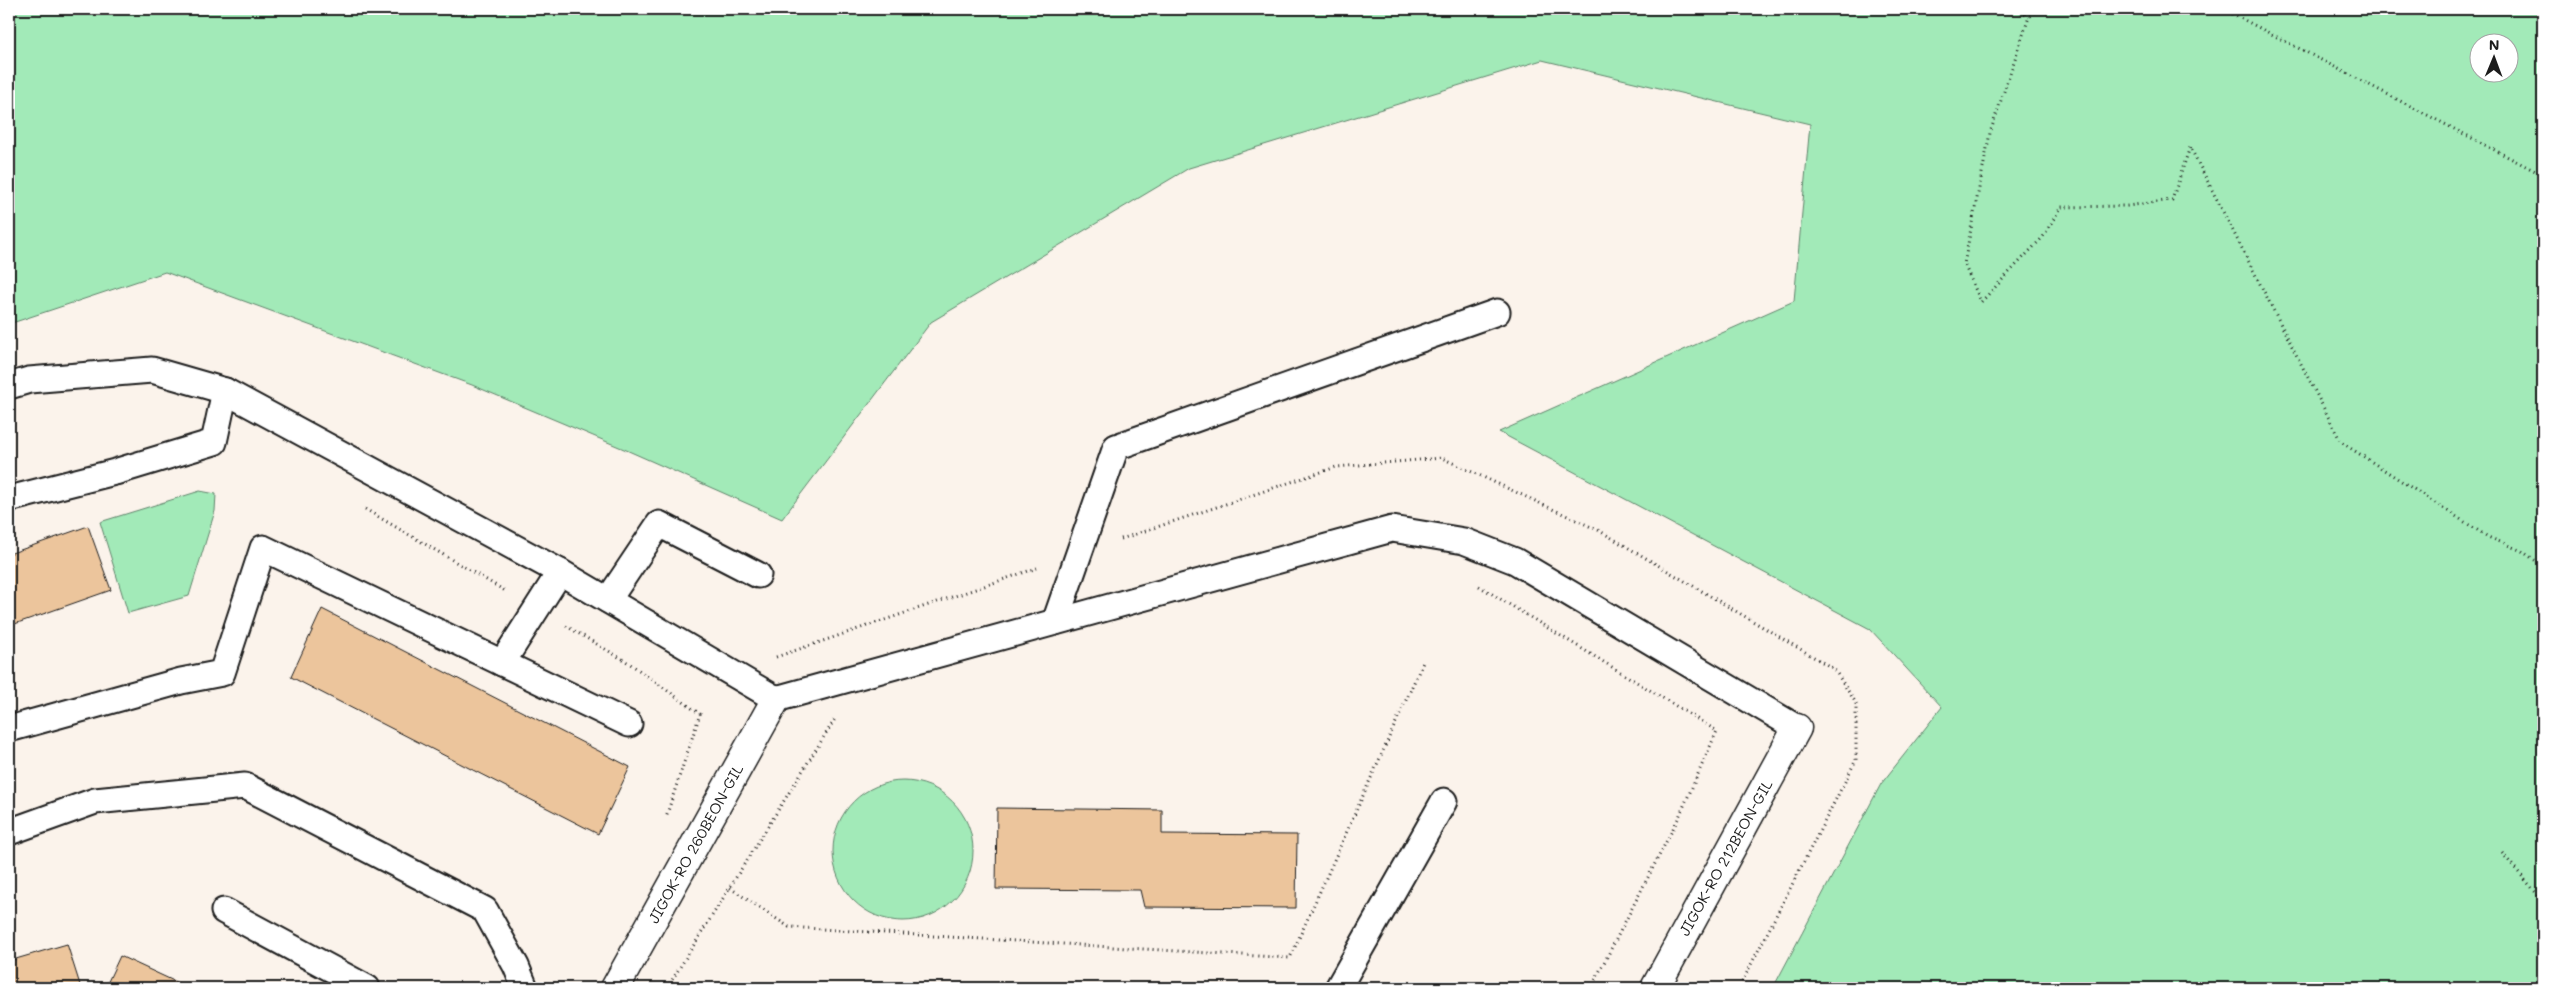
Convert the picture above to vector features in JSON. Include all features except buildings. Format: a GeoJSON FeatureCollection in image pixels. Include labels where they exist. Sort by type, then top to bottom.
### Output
{"type":"FeatureCollection","features":[{"type":"Feature","properties":{"kind":"street","name":"JIGOK-RO 260BEON-GIL"},"geometry":{"type":"LineString","coordinates":[[616,988],[776,699]]}},
{"type":"Feature","properties":{"kind":"street","name":"JIGOK-RO 212BEON-GIL"},"geometry":{"type":"LineString","coordinates":[[1655,988],[1797,728]]}},
{"type":"Feature","properties":{"kind":"lane"},"geometry":{"type":"LineString","coordinates":[[1055,622],[1116,447],[1497,312]]}},
{"type":"Feature","properties":{"kind":"lane"},"geometry":{"type":"LineString","coordinates":[[9,386],[29,380],[152,370],[225,391],[560,572],[776,699],[1392,528],[1464,541],[1515,561],[1797,728]]}},
{"type":"Feature","properties":{"kind":"lane"},"geometry":{"type":"LineString","coordinates":[[9,499],[115,472],[214,442],[225,391]]}},
{"type":"Feature","properties":{"kind":"lane"},"geometry":{"type":"LineString","coordinates":[[608,600],[659,524],[758,575]]}},
{"type":"Feature","properties":{"kind":"lane"},"geometry":{"type":"LineString","coordinates":[[9,729],[181,681],[222,673],[263,548],[629,724]]}},
{"type":"Feature","properties":{"kind":"lane"},"geometry":{"type":"LineString","coordinates":[[502,664],[560,572]]}},
{"type":"Feature","properties":{"kind":"lane"},"geometry":{"type":"LineString","coordinates":[[9,832],[95,801],[245,786],[485,910],[516,966],[525,988]]}},
{"type":"Feature","properties":{"kind":"lane"},"geometry":{"type":"LineString","coordinates":[[1338,988],[1444,801]]}},
{"type":"Feature","properties":{"kind":"lane"},"geometry":{"type":"LineString","coordinates":[[224,911],[367,988]]}},
{"type":"Feature","properties":{"kind":"path"},"geometry":{"type":"LineString","coordinates":[[2016,9],[2028,17]]}},
{"type":"Feature","properties":{"kind":"path"},"geometry":{"type":"LineString","coordinates":[[2038,9],[2028,17],[1990,133],[1964,264],[1981,302],[2043,237],[2061,208],[2127,206],[2172,200],[2190,147],[2341,442],[2488,537],[2522,551],[2543,566]]}},
{"type":"Feature","properties":{"kind":"path"},"geometry":{"type":"LineString","coordinates":[[2223,9],[2543,175]]}},
{"type":"Feature","properties":{"kind":"path"},"geometry":{"type":"LineString","coordinates":[[772,658],[1336,467],[1442,458],[1600,531],[1834,669],[1856,703],[1856,760],[1739,988]]}},
{"type":"Feature","properties":{"kind":"path"},"geometry":{"type":"LineString","coordinates":[[356,504],[629,663],[700,714],[664,826]]}},
{"type":"Feature","properties":{"kind":"path"},"geometry":{"type":"LineString","coordinates":[[1471,582],[1717,731],[1679,817],[1592,988]]}},
{"type":"Feature","properties":{"kind":"path"},"geometry":{"type":"LineString","coordinates":[[730,888],[789,927],[1290,958],[1424,660]]}},
{"type":"Feature","properties":{"kind":"path"},"geometry":{"type":"LineString","coordinates":[[667,988],[836,718]]}},
{"type":"Feature","properties":{"kind":"path"},"geometry":{"type":"LineString","coordinates":[[2502,853],[2539,896],[2543,920]]}},
{"type":"Feature","properties":{"kind":"green space"},"geometry":{"type":"Polygon","coordinates":[[[9,9],[2543,9],[2543,988],[1773,988],[1881,784],[1942,707],[1870,629],[1499,432],[1794,301],[1810,124],[1542,60],[1189,168],[931,322],[782,519],[624,449],[472,385],[165,272],[9,324],[9,9]]]}},
{"type":"Feature","properties":{"kind":"green space"},"geometry":{"type":"Polygon","coordinates":[[[200,491],[216,494],[215,511],[189,596],[128,613],[100,522],[200,491]]]}},
{"type":"Feature","properties":{"kind":"green space"},"geometry":{"type":"Polygon","coordinates":[[[903,781],[930,787],[942,793],[952,802],[961,812],[967,824],[973,851],[967,878],[961,890],[952,900],[942,909],[930,915],[903,921],[876,915],[864,909],[854,900],[845,890],[839,878],[833,851],[839,824],[845,812],[854,802],[864,793],[876,787],[903,781]]]}}]}
